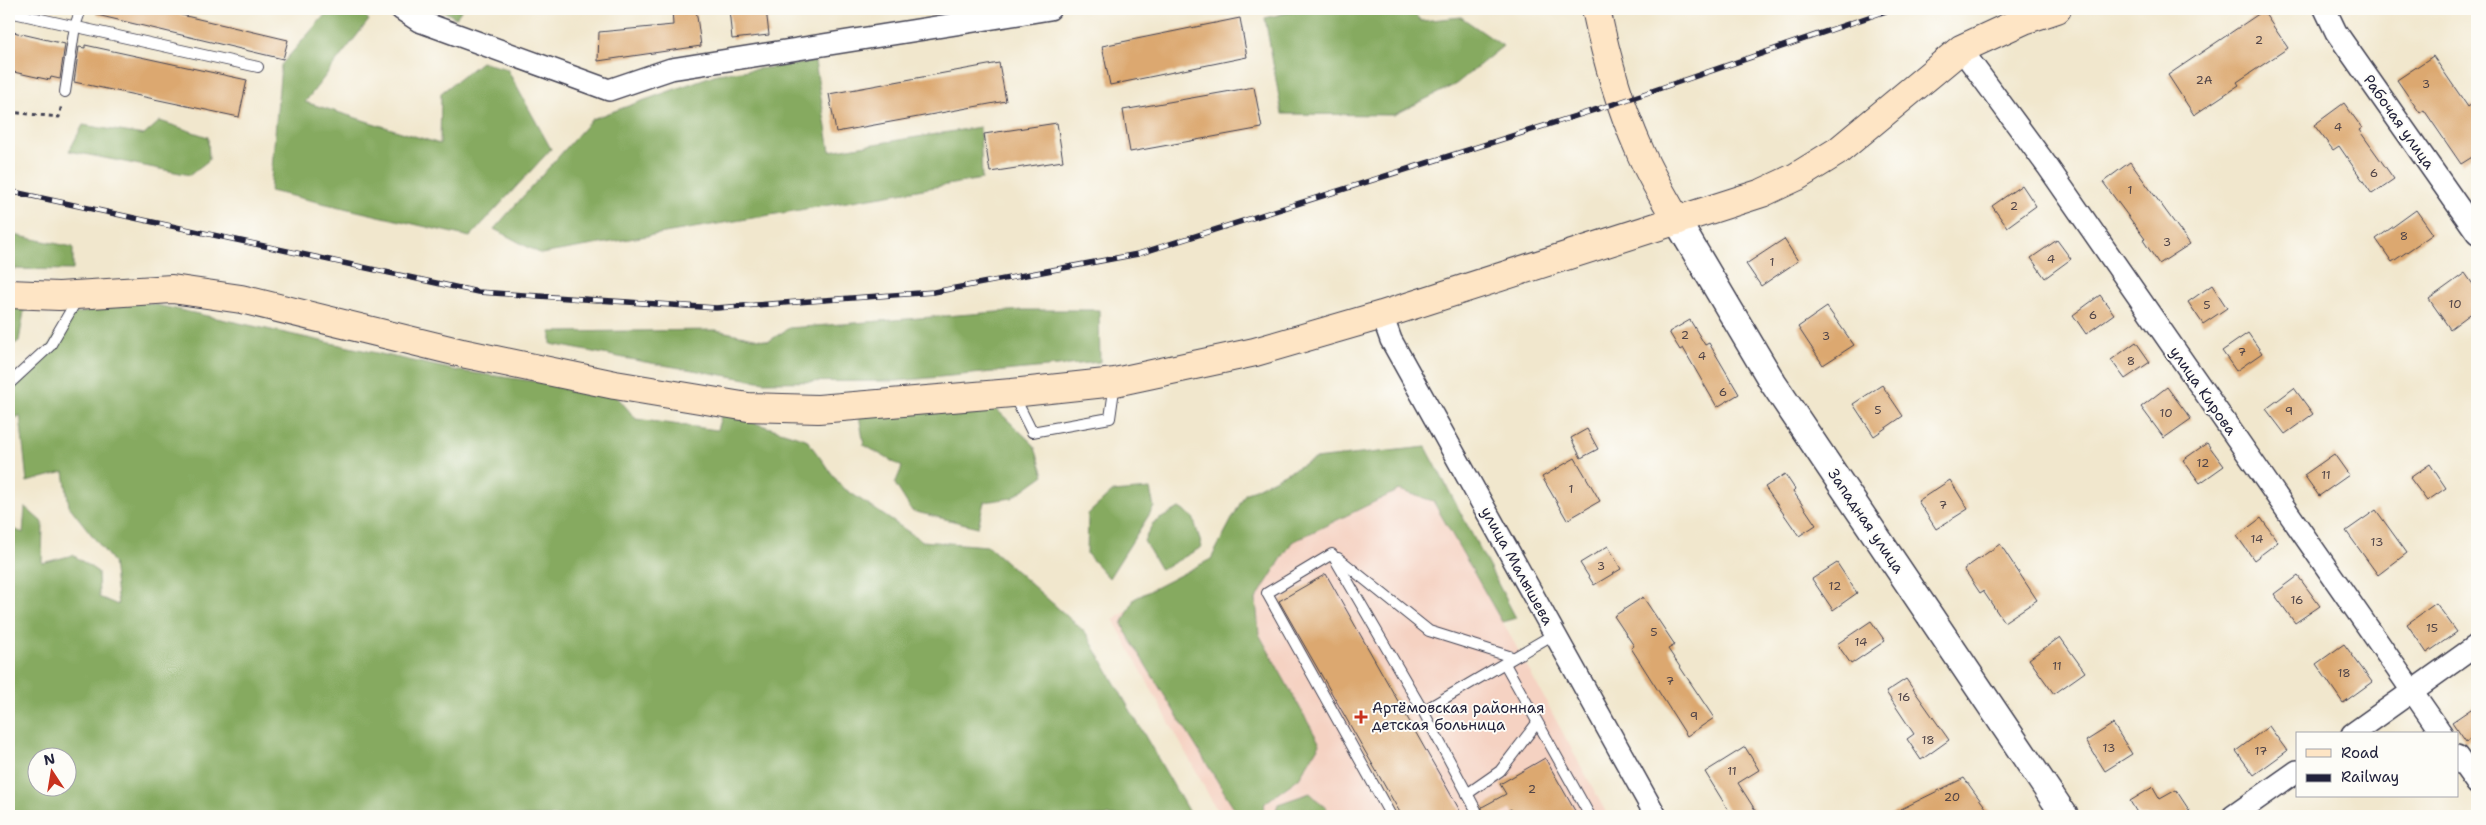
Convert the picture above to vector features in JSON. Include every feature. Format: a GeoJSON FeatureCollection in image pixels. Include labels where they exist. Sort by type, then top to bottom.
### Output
{"type":"FeatureCollection","features":[{"type":"Feature","properties":{"kind":"main road"},"geometry":{"type":"LineString","coordinates":[[1596,9],[1606,59],[1620,102],[1639,150],[1677,221]]}},
{"type":"Feature","properties":{"kind":"main road"},"geometry":{"type":"LineString","coordinates":[[9,294],[80,295],[172,290],[241,299],[462,353],[615,385],[748,407],[818,408],[1012,393],[1115,382],[1255,352],[1382,315],[1762,193],[1796,177],[1838,151],[1961,50],[2024,20],[2057,9]]}},
{"type":"Feature","properties":{"kind":"street"},"geometry":{"type":"LineString","coordinates":[[401,9],[419,21],[609,90],[671,69],[1050,9]]}},
{"type":"Feature","properties":{"kind":"street","name":"Рабочая улица"},"geometry":{"type":"LineString","coordinates":[[2325,9],[2336,32],[2477,233]]}},
{"type":"Feature","properties":{"kind":"street","name":"улица Кирова"},"geometry":{"type":"LineString","coordinates":[[1961,50],[2059,183],[2441,732]]}},
{"type":"Feature","properties":{"kind":"street","name":"Западная улица"},"geometry":{"type":"LineString","coordinates":[[1677,221],[1772,383],[2065,816]]}},
{"type":"Feature","properties":{"kind":"street","name":"улица Малышева"},"geometry":{"type":"LineString","coordinates":[[1382,315],[1391,340],[1656,816]]}},
{"type":"Feature","properties":{"kind":"street"},"geometry":{"type":"LineString","coordinates":[[2355,732],[2477,645]]}},
{"type":"Feature","properties":{"kind":"street"},"geometry":{"type":"LineString","coordinates":[[2458,757],[2477,784]]}},
{"type":"Feature","properties":{"kind":"street"},"geometry":{"type":"LineString","coordinates":[[2233,816],[2296,773]]}},
{"type":"Feature","properties":{"kind":"lane"},"geometry":{"type":"LineString","coordinates":[[65,92],[75,26],[81,9]]}},
{"type":"Feature","properties":{"kind":"lane"},"geometry":{"type":"LineString","coordinates":[[9,12],[258,67]]}},
{"type":"Feature","properties":{"kind":"lane"},"geometry":{"type":"LineString","coordinates":[[9,384],[50,346],[80,295]]}},
{"type":"Feature","properties":{"kind":"lane"},"geometry":{"type":"LineString","coordinates":[[1012,393],[1032,432],[1110,418],[1115,382]]}},
{"type":"Feature","properties":{"kind":"lane"},"geometry":{"type":"LineString","coordinates":[[1332,554],[1429,631],[1509,661],[1537,723],[1590,816]]}},
{"type":"Feature","properties":{"kind":"lane"},"geometry":{"type":"LineString","coordinates":[[1332,554],[1423,711],[1476,810]]}},
{"type":"Feature","properties":{"kind":"lane"},"geometry":{"type":"LineString","coordinates":[[1332,554],[1267,593],[1391,816]]}},
{"type":"Feature","properties":{"kind":"lane"},"geometry":{"type":"LineString","coordinates":[[1423,711],[1554,634]]}},
{"type":"Feature","properties":{"kind":"lane"},"geometry":{"type":"LineString","coordinates":[[1467,794],[1500,771],[1537,723]]}},
{"type":"Feature","properties":{"kind":"path"},"geometry":{"type":"LineString","coordinates":[[9,112],[59,117],[65,92]]}},
{"type":"Feature","properties":{"kind":"shaded area","name":"Артёмовская районная детская больница"},"geometry":{"type":"Polygon","coordinates":[[[1413,456],[1608,816],[1220,816],[1113,619],[1413,456]]]}},
{"type":"Feature","properties":{"kind":"green space"},"geometry":{"type":"Polygon","coordinates":[[[330,9],[359,9],[369,20],[305,102],[440,144],[441,93],[481,62],[507,69],[551,149],[470,237],[270,191],[281,65],[330,9]]]}},
{"type":"Feature","properties":{"kind":"green space"},"geometry":{"type":"Polygon","coordinates":[[[440,9],[462,9],[456,18],[440,9]]]}},
{"type":"Feature","properties":{"kind":"green space"},"geometry":{"type":"Polygon","coordinates":[[[1303,9],[1410,9],[1421,21],[1461,17],[1503,46],[1456,84],[1394,115],[1282,114],[1265,18],[1303,9]]]}},
{"type":"Feature","properties":{"kind":"green space"},"geometry":{"type":"Polygon","coordinates":[[[815,62],[830,151],[980,127],[982,179],[541,254],[494,229],[592,119],[717,74],[815,62]]]}},
{"type":"Feature","properties":{"kind":"green space"},"geometry":{"type":"Polygon","coordinates":[[[160,121],[208,137],[209,160],[190,175],[69,151],[83,125],[144,135],[160,121]]]}},
{"type":"Feature","properties":{"kind":"green space"},"geometry":{"type":"Polygon","coordinates":[[[9,234],[73,247],[73,270],[9,269],[9,234]]]}},
{"type":"Feature","properties":{"kind":"green space"},"geometry":{"type":"Polygon","coordinates":[[[9,293],[27,294],[19,341],[9,348],[9,293]]]}},
{"type":"Feature","properties":{"kind":"green space"},"geometry":{"type":"Polygon","coordinates":[[[143,302],[459,371],[613,392],[636,419],[717,430],[722,413],[806,439],[842,487],[922,541],[988,546],[1086,633],[1191,816],[9,816],[9,527],[23,533],[25,507],[43,523],[42,563],[73,555],[98,572],[99,597],[118,605],[113,562],[69,506],[64,472],[27,482],[20,415],[9,424],[9,387],[42,358],[67,315],[143,302]]]}},
{"type":"Feature","properties":{"kind":"green space"},"geometry":{"type":"Polygon","coordinates":[[[1023,310],[1099,310],[1100,362],[897,381],[764,382],[551,344],[551,332],[716,330],[769,341],[789,328],[1023,310]]]}},
{"type":"Feature","properties":{"kind":"green space"},"geometry":{"type":"Polygon","coordinates":[[[995,408],[1034,445],[1044,475],[1012,498],[984,502],[978,527],[912,511],[895,484],[902,467],[864,445],[859,415],[995,408]]]}},
{"type":"Feature","properties":{"kind":"green space"},"geometry":{"type":"Polygon","coordinates":[[[1426,447],[1516,618],[1502,622],[1433,501],[1399,490],[1292,542],[1256,599],[1259,634],[1320,744],[1299,778],[1265,803],[1262,816],[1239,816],[1122,624],[1134,599],[1211,559],[1245,494],[1314,459],[1426,447]]]}},
{"type":"Feature","properties":{"kind":"green space"},"geometry":{"type":"Polygon","coordinates":[[[1150,489],[1154,507],[1109,578],[1087,554],[1088,514],[1112,492],[1150,489]]]}},
{"type":"Feature","properties":{"kind":"green space"},"geometry":{"type":"Polygon","coordinates":[[[1179,508],[1193,517],[1202,547],[1161,570],[1144,541],[1153,523],[1179,508]]]}},
{"type":"Feature","properties":{"kind":"green space"},"geometry":{"type":"Polygon","coordinates":[[[1310,793],[1334,816],[1274,816],[1278,804],[1310,793]]]}},
{"type":"Feature","properties":{"kind":"building"},"geometry":{"type":"Polygon","coordinates":[[[97,9],[156,9],[288,40],[283,59],[97,15],[97,9]]]}},
{"type":"Feature","properties":{"kind":"building"},"geometry":{"type":"Polygon","coordinates":[[[672,9],[696,9],[701,46],[598,61],[599,32],[673,25],[672,9]]]}},
{"type":"Feature","properties":{"kind":"building"},"geometry":{"type":"Polygon","coordinates":[[[729,9],[766,9],[769,35],[732,39],[729,9]]]}},
{"type":"Feature","properties":{"kind":"building"},"geometry":{"type":"Polygon","coordinates":[[[2263,11],[2288,48],[2237,82],[2239,85],[2194,115],[2168,75],[2263,11]]]}},
{"type":"Feature","properties":{"kind":"building"},"geometry":{"type":"Polygon","coordinates":[[[1240,18],[1247,57],[1110,85],[1102,46],[1240,18]]]}},
{"type":"Feature","properties":{"kind":"building"},"geometry":{"type":"Polygon","coordinates":[[[9,31],[65,44],[60,79],[51,77],[50,80],[9,71],[9,31]]]}},
{"type":"Feature","properties":{"kind":"building"},"geometry":{"type":"Polygon","coordinates":[[[85,45],[247,80],[239,117],[74,82],[79,47],[85,48],[85,45]]]}},
{"type":"Feature","properties":{"kind":"building"},"geometry":{"type":"Polygon","coordinates":[[[2433,56],[2468,107],[2472,104],[2477,112],[2477,154],[2461,164],[2424,110],[2420,113],[2397,80],[2433,56]]]}},
{"type":"Feature","properties":{"kind":"building"},"geometry":{"type":"Polygon","coordinates":[[[999,63],[1006,101],[836,132],[829,94],[999,63]]]}},
{"type":"Feature","properties":{"kind":"building"},"geometry":{"type":"Polygon","coordinates":[[[1254,87],[1262,128],[1130,152],[1123,110],[1254,87]]]}},
{"type":"Feature","properties":{"kind":"building"},"geometry":{"type":"Polygon","coordinates":[[[2344,103],[2362,128],[2359,130],[2394,179],[2372,194],[2339,146],[2333,150],[2314,125],[2344,103]]]}},
{"type":"Feature","properties":{"kind":"building"},"geometry":{"type":"Polygon","coordinates":[[[1057,123],[1063,161],[990,172],[984,134],[1057,123]]]}},
{"type":"Feature","properties":{"kind":"building"},"geometry":{"type":"Polygon","coordinates":[[[2130,162],[2190,244],[2159,264],[2143,240],[2145,239],[2103,182],[2130,162]]]}},
{"type":"Feature","properties":{"kind":"building"},"geometry":{"type":"Polygon","coordinates":[[[2022,185],[2036,206],[2007,227],[1992,206],[2022,185]]]}},
{"type":"Feature","properties":{"kind":"building"},"geometry":{"type":"Polygon","coordinates":[[[2416,210],[2433,234],[2392,262],[2376,239],[2416,210]]]}},
{"type":"Feature","properties":{"kind":"building"},"geometry":{"type":"Polygon","coordinates":[[[1784,239],[1798,261],[1761,286],[1746,264],[1784,239]]]}},
{"type":"Feature","properties":{"kind":"building"},"geometry":{"type":"Polygon","coordinates":[[[2057,240],[2071,259],[2045,278],[2031,258],[2057,240]]]}},
{"type":"Feature","properties":{"kind":"building"},"geometry":{"type":"Polygon","coordinates":[[[2465,273],[2477,290],[2477,309],[2450,329],[2429,299],[2465,273]]]}},
{"type":"Feature","properties":{"kind":"building"},"geometry":{"type":"Polygon","coordinates":[[[2212,285],[2227,308],[2203,324],[2188,302],[2212,285]]]}},
{"type":"Feature","properties":{"kind":"building"},"geometry":{"type":"Polygon","coordinates":[[[2100,295],[2114,314],[2086,334],[2073,315],[2100,295]]]}},
{"type":"Feature","properties":{"kind":"building"},"geometry":{"type":"Polygon","coordinates":[[[1827,307],[1854,345],[1823,365],[1798,327],[1827,307]]]}},
{"type":"Feature","properties":{"kind":"building"},"geometry":{"type":"Polygon","coordinates":[[[1690,320],[1705,345],[1709,343],[1739,394],[1717,407],[1683,348],[1680,350],[1669,332],[1690,320]]]}},
{"type":"Feature","properties":{"kind":"building"},"geometry":{"type":"Polygon","coordinates":[[[2248,333],[2262,353],[2236,371],[2222,351],[2248,333]]]}},
{"type":"Feature","properties":{"kind":"building"},"geometry":{"type":"Polygon","coordinates":[[[2136,342],[2150,362],[2125,379],[2111,360],[2136,342]]]}},
{"type":"Feature","properties":{"kind":"building"},"geometry":{"type":"Polygon","coordinates":[[[1882,385],[1903,416],[1874,436],[1853,404],[1882,385]]]}},
{"type":"Feature","properties":{"kind":"building"},"geometry":{"type":"Polygon","coordinates":[[[2167,387],[2191,419],[2164,438],[2141,407],[2167,387]]]}},
{"type":"Feature","properties":{"kind":"building"},"geometry":{"type":"Polygon","coordinates":[[[2294,388],[2313,414],[2285,434],[2266,409],[2294,388]]]}},
{"type":"Feature","properties":{"kind":"building"},"geometry":{"type":"Polygon","coordinates":[[[1587,429],[1598,449],[1581,458],[1571,438],[1587,429]]]}},
{"type":"Feature","properties":{"kind":"building"},"geometry":{"type":"Polygon","coordinates":[[[2207,443],[2224,466],[2200,483],[2183,460],[2207,443]]]}},
{"type":"Feature","properties":{"kind":"building"},"geometry":{"type":"Polygon","coordinates":[[[2334,454],[2349,475],[2319,496],[2304,475],[2334,454]]]}},
{"type":"Feature","properties":{"kind":"building"},"geometry":{"type":"Polygon","coordinates":[[[1575,458],[1600,501],[1567,520],[1542,477],[1575,458]]]}},
{"type":"Feature","properties":{"kind":"building"},"geometry":{"type":"Polygon","coordinates":[[[2430,464],[2446,488],[2427,501],[2410,478],[2430,464]]]}},
{"type":"Feature","properties":{"kind":"building"},"geometry":{"type":"Polygon","coordinates":[[[1785,474],[1795,489],[1793,491],[1816,525],[1799,536],[1765,487],[1785,474]]]}},
{"type":"Feature","properties":{"kind":"building"},"geometry":{"type":"Polygon","coordinates":[[[1950,480],[1968,509],[1936,529],[1918,501],[1950,480]]]}},
{"type":"Feature","properties":{"kind":"building"},"geometry":{"type":"Polygon","coordinates":[[[2376,510],[2407,553],[2378,575],[2346,531],[2376,510]]]}},
{"type":"Feature","properties":{"kind":"building"},"geometry":{"type":"Polygon","coordinates":[[[2261,518],[2278,542],[2254,560],[2237,536],[2261,518]]]}},
{"type":"Feature","properties":{"kind":"building"},"geometry":{"type":"Polygon","coordinates":[[[2000,544],[2037,600],[2004,622],[1983,591],[1980,593],[1964,569],[2000,544]]]}},
{"type":"Feature","properties":{"kind":"building"},"geometry":{"type":"Polygon","coordinates":[[[1608,546],[1621,569],[1594,585],[1580,563],[1608,546]]]}},
{"type":"Feature","properties":{"kind":"building"},"geometry":{"type":"Polygon","coordinates":[[[1837,563],[1857,593],[1833,610],[1812,579],[1837,563]]]}},
{"type":"Feature","properties":{"kind":"building"},"geometry":{"type":"Polygon","coordinates":[[[1326,574],[1463,816],[1402,816],[1279,601],[1326,574]]]}},
{"type":"Feature","properties":{"kind":"building"},"geometry":{"type":"Polygon","coordinates":[[[2298,576],[2320,606],[2295,623],[2274,594],[2298,576]]]}},
{"type":"Feature","properties":{"kind":"building"},"geometry":{"type":"Polygon","coordinates":[[[1643,597],[1675,645],[1668,649],[1714,718],[1687,736],[1631,648],[1634,646],[1614,616],[1643,597]]]}},
{"type":"Feature","properties":{"kind":"building"},"geometry":{"type":"Polygon","coordinates":[[[2436,603],[2457,632],[2427,653],[2407,624],[2436,603]]]}},
{"type":"Feature","properties":{"kind":"building"},"geometry":{"type":"Polygon","coordinates":[[[1871,621],[1885,641],[1851,664],[1837,644],[1871,621]]]}},
{"type":"Feature","properties":{"kind":"building"},"geometry":{"type":"Polygon","coordinates":[[[2060,637],[2085,672],[2054,694],[2029,659],[2060,637]]]}},
{"type":"Feature","properties":{"kind":"building"},"geometry":{"type":"Polygon","coordinates":[[[2344,644],[2372,682],[2343,703],[2316,664],[2344,644]]]}},
{"type":"Feature","properties":{"kind":"building"},"geometry":{"type":"Polygon","coordinates":[[[1906,679],[1949,740],[1921,760],[1907,739],[1914,734],[1886,692],[1906,679]]]}},
{"type":"Feature","properties":{"kind":"building"},"geometry":{"type":"Polygon","coordinates":[[[2477,705],[2477,734],[2466,742],[2452,722],[2477,705]]]}},
{"type":"Feature","properties":{"kind":"building"},"geometry":{"type":"Polygon","coordinates":[[[2113,724],[2132,754],[2105,771],[2086,741],[2113,724]]]}},
{"type":"Feature","properties":{"kind":"building"},"geometry":{"type":"Polygon","coordinates":[[[2269,726],[2287,751],[2254,775],[2236,751],[2269,726]]]}},
{"type":"Feature","properties":{"kind":"building"},"geometry":{"type":"Polygon","coordinates":[[[1745,747],[1759,770],[1738,783],[1759,816],[1732,816],[1705,772],[1745,747]]]}},
{"type":"Feature","properties":{"kind":"building"},"geometry":{"type":"Polygon","coordinates":[[[1545,758],[1578,816],[1515,816],[1511,809],[1498,816],[1479,816],[1482,813],[1482,807],[1506,794],[1500,784],[1545,758]]]}},
{"type":"Feature","properties":{"kind":"building"},"geometry":{"type":"Polygon","coordinates":[[[1964,778],[1992,816],[1887,816],[1964,778]]]}},
{"type":"Feature","properties":{"kind":"building"},"geometry":{"type":"Polygon","coordinates":[[[2153,787],[2160,799],[2176,790],[2193,816],[2139,816],[2130,801],[2153,787]]]}},
{"type":"Feature","properties":{"kind":"railway"},"geometry":{"type":"LineString","coordinates":[[9,191],[478,292],[716,308],[934,292],[1138,254],[1620,102],[1892,9]]}},
{"type":"Feature","properties":{"kind":"place","name":"Артёмовская районная детская больница"},"geometry":{"type":"Point","coordinates":[1361,717]}}]}
